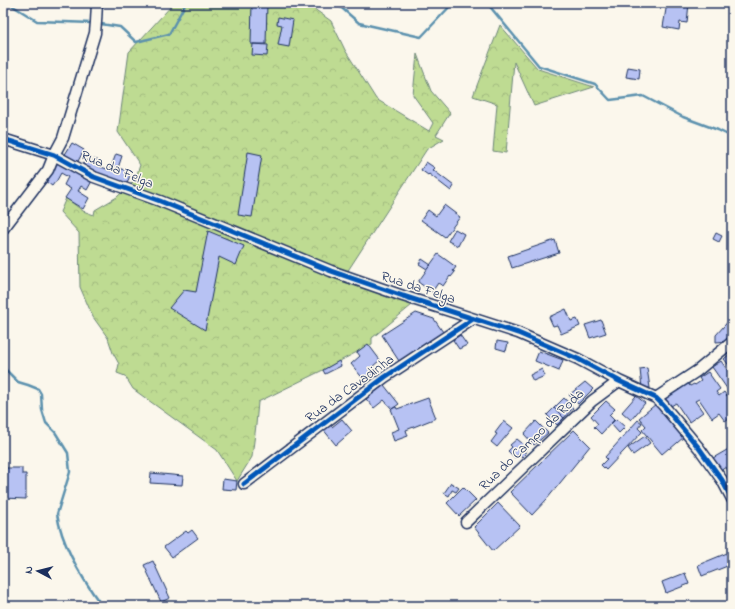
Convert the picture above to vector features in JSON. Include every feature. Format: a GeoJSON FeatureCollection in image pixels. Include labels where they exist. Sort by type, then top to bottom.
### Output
{"type":"FeatureCollection","features":[{"type":"Feature","properties":{"kind":"street"},"geometry":{"type":"LineString","coordinates":[[3,229],[48,170],[63,138],[95,33],[97,3]]}},
{"type":"Feature","properties":{"kind":"street","name":"Rua da Felga"},"geometry":{"type":"LineString","coordinates":[[3,139],[54,155],[94,177],[160,201],[331,271],[518,333],[578,359],[619,381],[656,398],[675,418],[699,448],[722,480],[732,499]]}},
{"type":"Feature","properties":{"kind":"street","name":"Rua da Cavadinha"},"geometry":{"type":"LineString","coordinates":[[244,484],[384,377],[473,319]]}},
{"type":"Feature","properties":{"kind":"street"},"geometry":{"type":"LineString","coordinates":[[656,398],[697,371],[732,342]]}},
{"type":"Feature","properties":{"kind":"street","name":"Rua do Campo da Roda"},"geometry":{"type":"LineString","coordinates":[[466,522],[592,402],[619,381]]}},
{"type":"Feature","properties":{"kind":"green space"},"geometry":{"type":"Polygon","coordinates":[[[174,3],[306,3],[331,21],[345,50],[376,99],[429,131],[433,123],[413,95],[417,54],[431,91],[450,113],[436,135],[444,139],[427,149],[347,272],[347,280],[412,305],[372,338],[372,344],[258,402],[252,457],[237,481],[217,450],[133,389],[125,376],[117,373],[119,364],[113,353],[108,338],[93,317],[80,287],[79,233],[60,212],[66,198],[83,211],[94,215],[95,210],[117,197],[135,180],[140,165],[118,132],[129,52],[174,3]]]}},
{"type":"Feature","properties":{"kind":"green space"},"geometry":{"type":"Polygon","coordinates":[[[500,25],[538,69],[594,87],[534,106],[514,62],[506,153],[493,151],[497,104],[473,96],[500,25]]]}},
{"type":"Feature","properties":{"kind":"building"},"geometry":{"type":"Polygon","coordinates":[[[252,3],[267,3],[266,44],[251,44],[252,3]]]}},
{"type":"Feature","properties":{"kind":"building"},"geometry":{"type":"Polygon","coordinates":[[[667,3],[689,3],[687,23],[680,22],[679,30],[663,27],[667,3]]]}},
{"type":"Feature","properties":{"kind":"building"},"geometry":{"type":"Polygon","coordinates":[[[278,17],[293,20],[289,47],[278,45],[282,25],[277,24],[278,17]]]}},
{"type":"Feature","properties":{"kind":"building"},"geometry":{"type":"Polygon","coordinates":[[[253,44],[268,45],[267,56],[252,55],[253,44]]]}},
{"type":"Feature","properties":{"kind":"building"},"geometry":{"type":"Polygon","coordinates":[[[628,67],[640,69],[639,79],[626,77],[628,67]]]}},
{"type":"Feature","properties":{"kind":"building"},"geometry":{"type":"Polygon","coordinates":[[[72,143],[84,150],[77,163],[64,156],[72,143]]]}},
{"type":"Feature","properties":{"kind":"building"},"geometry":{"type":"Polygon","coordinates":[[[248,152],[262,155],[252,217],[238,215],[248,152]]]}},
{"type":"Feature","properties":{"kind":"building"},"geometry":{"type":"Polygon","coordinates":[[[116,154],[122,156],[118,168],[131,172],[127,184],[82,169],[85,160],[93,163],[94,159],[100,161],[98,166],[110,170],[116,154]]]}},
{"type":"Feature","properties":{"kind":"building"},"geometry":{"type":"Polygon","coordinates":[[[57,161],[92,181],[87,190],[81,186],[78,191],[89,198],[83,209],[65,198],[71,189],[64,185],[68,177],[61,173],[52,186],[45,181],[57,161]]]}},
{"type":"Feature","properties":{"kind":"building"},"geometry":{"type":"Polygon","coordinates":[[[426,162],[435,168],[433,170],[454,186],[451,191],[429,174],[428,175],[421,170],[426,162]]]}},
{"type":"Feature","properties":{"kind":"building"},"geometry":{"type":"Polygon","coordinates":[[[444,205],[460,217],[445,237],[421,220],[428,210],[436,216],[444,205]]]}},
{"type":"Feature","properties":{"kind":"building"},"geometry":{"type":"Polygon","coordinates":[[[455,229],[464,234],[458,246],[448,241],[455,229]]]}},
{"type":"Feature","properties":{"kind":"building"},"geometry":{"type":"Polygon","coordinates":[[[208,231],[244,246],[236,265],[219,257],[205,330],[169,308],[184,290],[196,292],[208,231]]]}},
{"type":"Feature","properties":{"kind":"building"},"geometry":{"type":"Polygon","coordinates":[[[716,233],[722,236],[719,242],[713,239],[716,233]]]}},
{"type":"Feature","properties":{"kind":"building"},"geometry":{"type":"Polygon","coordinates":[[[555,240],[559,253],[512,268],[508,256],[555,240]]]}},
{"type":"Feature","properties":{"kind":"building"},"geometry":{"type":"Polygon","coordinates":[[[438,254],[456,267],[453,271],[455,272],[443,286],[438,283],[432,292],[418,282],[438,254]]]}},
{"type":"Feature","properties":{"kind":"building"},"geometry":{"type":"Polygon","coordinates":[[[422,259],[431,265],[427,269],[419,264],[422,259]]]}},
{"type":"Feature","properties":{"kind":"building"},"geometry":{"type":"Polygon","coordinates":[[[731,267],[732,268],[732,292],[728,288],[731,267]]]}},
{"type":"Feature","properties":{"kind":"building"},"geometry":{"type":"Polygon","coordinates":[[[566,309],[571,321],[577,319],[580,326],[561,334],[557,325],[553,326],[549,317],[566,309]]]}},
{"type":"Feature","properties":{"kind":"building"},"geometry":{"type":"Polygon","coordinates":[[[416,313],[434,319],[443,332],[399,361],[382,335],[416,313]]]}},
{"type":"Feature","properties":{"kind":"building"},"geometry":{"type":"Polygon","coordinates":[[[732,317],[732,338],[730,341],[716,342],[716,335],[732,317]]]}},
{"type":"Feature","properties":{"kind":"building"},"geometry":{"type":"Polygon","coordinates":[[[601,320],[606,333],[590,338],[585,325],[601,320]]]}},
{"type":"Feature","properties":{"kind":"building"},"geometry":{"type":"Polygon","coordinates":[[[460,335],[467,345],[459,349],[453,340],[460,335]]]}},
{"type":"Feature","properties":{"kind":"building"},"geometry":{"type":"Polygon","coordinates":[[[497,341],[508,343],[506,351],[496,348],[497,341]]]}},
{"type":"Feature","properties":{"kind":"building"},"geometry":{"type":"Polygon","coordinates":[[[368,344],[380,360],[372,367],[376,372],[365,381],[351,364],[360,356],[357,352],[368,344]]]}},
{"type":"Feature","properties":{"kind":"building"},"geometry":{"type":"Polygon","coordinates":[[[539,351],[563,360],[559,371],[535,361],[539,351]]]}},
{"type":"Feature","properties":{"kind":"building"},"geometry":{"type":"Polygon","coordinates":[[[732,352],[732,369],[724,359],[732,352]]]}},
{"type":"Feature","properties":{"kind":"building"},"geometry":{"type":"Polygon","coordinates":[[[339,361],[341,366],[325,374],[323,370],[339,361]]]}},
{"type":"Feature","properties":{"kind":"building"},"geometry":{"type":"Polygon","coordinates":[[[721,361],[732,377],[732,388],[728,390],[712,367],[721,361]]]}},
{"type":"Feature","properties":{"kind":"building"},"geometry":{"type":"Polygon","coordinates":[[[647,368],[650,388],[642,389],[640,369],[647,368]]]}},
{"type":"Feature","properties":{"kind":"building"},"geometry":{"type":"Polygon","coordinates":[[[542,369],[545,376],[533,381],[530,375],[542,369]]]}},
{"type":"Feature","properties":{"kind":"building"},"geometry":{"type":"Polygon","coordinates":[[[708,372],[720,389],[716,392],[719,396],[724,392],[727,396],[731,393],[732,394],[732,416],[725,421],[719,413],[712,418],[699,399],[695,401],[703,412],[689,422],[676,403],[671,406],[665,398],[687,382],[690,386],[695,385],[701,381],[699,378],[708,372]]]}},
{"type":"Feature","properties":{"kind":"building"},"geometry":{"type":"Polygon","coordinates":[[[585,382],[593,389],[578,404],[569,395],[585,382]]]}},
{"type":"Feature","properties":{"kind":"building"},"geometry":{"type":"Polygon","coordinates":[[[384,385],[399,404],[392,409],[384,400],[374,408],[366,399],[384,385]]]}},
{"type":"Feature","properties":{"kind":"building"},"geometry":{"type":"Polygon","coordinates":[[[636,396],[645,403],[631,420],[622,412],[636,396]]]}},
{"type":"Feature","properties":{"kind":"building"},"geometry":{"type":"Polygon","coordinates":[[[428,398],[436,418],[406,430],[408,436],[394,441],[391,432],[399,429],[391,409],[396,407],[397,409],[428,398]]]}},
{"type":"Feature","properties":{"kind":"building"},"geometry":{"type":"Polygon","coordinates":[[[564,398],[573,408],[564,418],[554,408],[564,398]]]}},
{"type":"Feature","properties":{"kind":"building"},"geometry":{"type":"Polygon","coordinates":[[[606,401],[615,409],[609,415],[614,420],[601,434],[594,427],[598,424],[591,416],[606,401]]]}},
{"type":"Feature","properties":{"kind":"building"},"geometry":{"type":"Polygon","coordinates":[[[656,404],[684,437],[662,454],[642,430],[646,426],[639,418],[656,404]]]}},
{"type":"Feature","properties":{"kind":"building"},"geometry":{"type":"Polygon","coordinates":[[[554,408],[564,418],[557,425],[547,415],[554,408]]]}},
{"type":"Feature","properties":{"kind":"building"},"geometry":{"type":"Polygon","coordinates":[[[342,419],[352,431],[336,445],[322,428],[329,422],[332,427],[342,419]]]}},
{"type":"Feature","properties":{"kind":"building"},"geometry":{"type":"Polygon","coordinates":[[[616,419],[625,427],[619,433],[611,424],[616,419]]]}},
{"type":"Feature","properties":{"kind":"building"},"geometry":{"type":"Polygon","coordinates":[[[638,420],[642,423],[638,428],[642,432],[606,470],[601,465],[607,459],[605,457],[638,420]]]}},
{"type":"Feature","properties":{"kind":"building"},"geometry":{"type":"Polygon","coordinates":[[[504,421],[513,428],[497,447],[491,442],[497,434],[495,433],[504,421]]]}},
{"type":"Feature","properties":{"kind":"building"},"geometry":{"type":"Polygon","coordinates":[[[536,421],[548,433],[534,445],[524,434],[536,421]]]}},
{"type":"Feature","properties":{"kind":"building"},"geometry":{"type":"Polygon","coordinates":[[[574,430],[590,446],[532,515],[510,492],[574,430]]]}},
{"type":"Feature","properties":{"kind":"building"},"geometry":{"type":"Polygon","coordinates":[[[645,436],[650,443],[633,455],[628,448],[645,436]]]}},
{"type":"Feature","properties":{"kind":"building"},"geometry":{"type":"Polygon","coordinates":[[[517,439],[528,448],[522,457],[519,454],[515,458],[508,451],[512,447],[510,445],[517,439]]]}},
{"type":"Feature","properties":{"kind":"building"},"geometry":{"type":"Polygon","coordinates":[[[732,447],[732,478],[726,467],[720,471],[713,458],[732,447]]]}},
{"type":"Feature","properties":{"kind":"building"},"geometry":{"type":"Polygon","coordinates":[[[3,468],[22,468],[22,474],[26,474],[26,499],[3,498],[3,468]]]}},
{"type":"Feature","properties":{"kind":"building"},"geometry":{"type":"Polygon","coordinates":[[[151,473],[183,476],[182,485],[150,483],[151,473]]]}},
{"type":"Feature","properties":{"kind":"building"},"geometry":{"type":"Polygon","coordinates":[[[223,479],[237,481],[236,490],[222,489],[223,479]]]}},
{"type":"Feature","properties":{"kind":"building"},"geometry":{"type":"Polygon","coordinates":[[[451,483],[459,488],[456,492],[452,490],[449,496],[444,493],[451,483]]]}},
{"type":"Feature","properties":{"kind":"building"},"geometry":{"type":"Polygon","coordinates":[[[463,487],[476,500],[459,516],[447,503],[463,487]]]}},
{"type":"Feature","properties":{"kind":"building"},"geometry":{"type":"Polygon","coordinates":[[[498,503],[520,526],[493,551],[474,527],[498,503]]]}},
{"type":"Feature","properties":{"kind":"building"},"geometry":{"type":"Polygon","coordinates":[[[192,530],[198,538],[172,557],[164,547],[186,531],[188,533],[192,530]]]}},
{"type":"Feature","properties":{"kind":"building"},"geometry":{"type":"Polygon","coordinates":[[[732,551],[732,568],[730,565],[702,576],[698,565],[732,551]]]}},
{"type":"Feature","properties":{"kind":"building"},"geometry":{"type":"Polygon","coordinates":[[[153,561],[170,598],[161,602],[144,565],[153,561]]]}},
{"type":"Feature","properties":{"kind":"building"},"geometry":{"type":"Polygon","coordinates":[[[685,573],[689,584],[666,593],[662,582],[685,573]]]}},
{"type":"Feature","properties":{"kind":"waterway"},"geometry":{"type":"LineString","coordinates":[[8,3],[37,21],[92,23]]}},
{"type":"Feature","properties":{"kind":"waterway"},"geometry":{"type":"LineString","coordinates":[[101,24],[120,27],[136,42],[169,34],[186,3]]}},
{"type":"Feature","properties":{"kind":"waterway"},"geometry":{"type":"LineString","coordinates":[[336,3],[359,23],[421,37],[453,3]]}},
{"type":"Feature","properties":{"kind":"waterway"},"geometry":{"type":"LineString","coordinates":[[487,3],[539,66],[595,84],[610,100],[643,96],[683,117],[732,137]]}},
{"type":"Feature","properties":{"kind":"waterway"},"geometry":{"type":"LineString","coordinates":[[3,367],[18,382],[38,389],[41,394],[42,410],[46,423],[55,432],[68,453],[70,472],[57,514],[63,539],[68,551],[74,563],[102,606]]}},
{"type":"Feature","properties":{"kind":"cycle path"},"geometry":{"type":"LineString","coordinates":[[3,139],[54,155],[94,177],[160,201],[331,271],[518,333],[578,359],[619,381],[656,398],[699,448],[722,480],[732,499]]}},
{"type":"Feature","properties":{"kind":"cycle path"},"geometry":{"type":"LineString","coordinates":[[244,484],[385,377],[473,319]]}}]}
